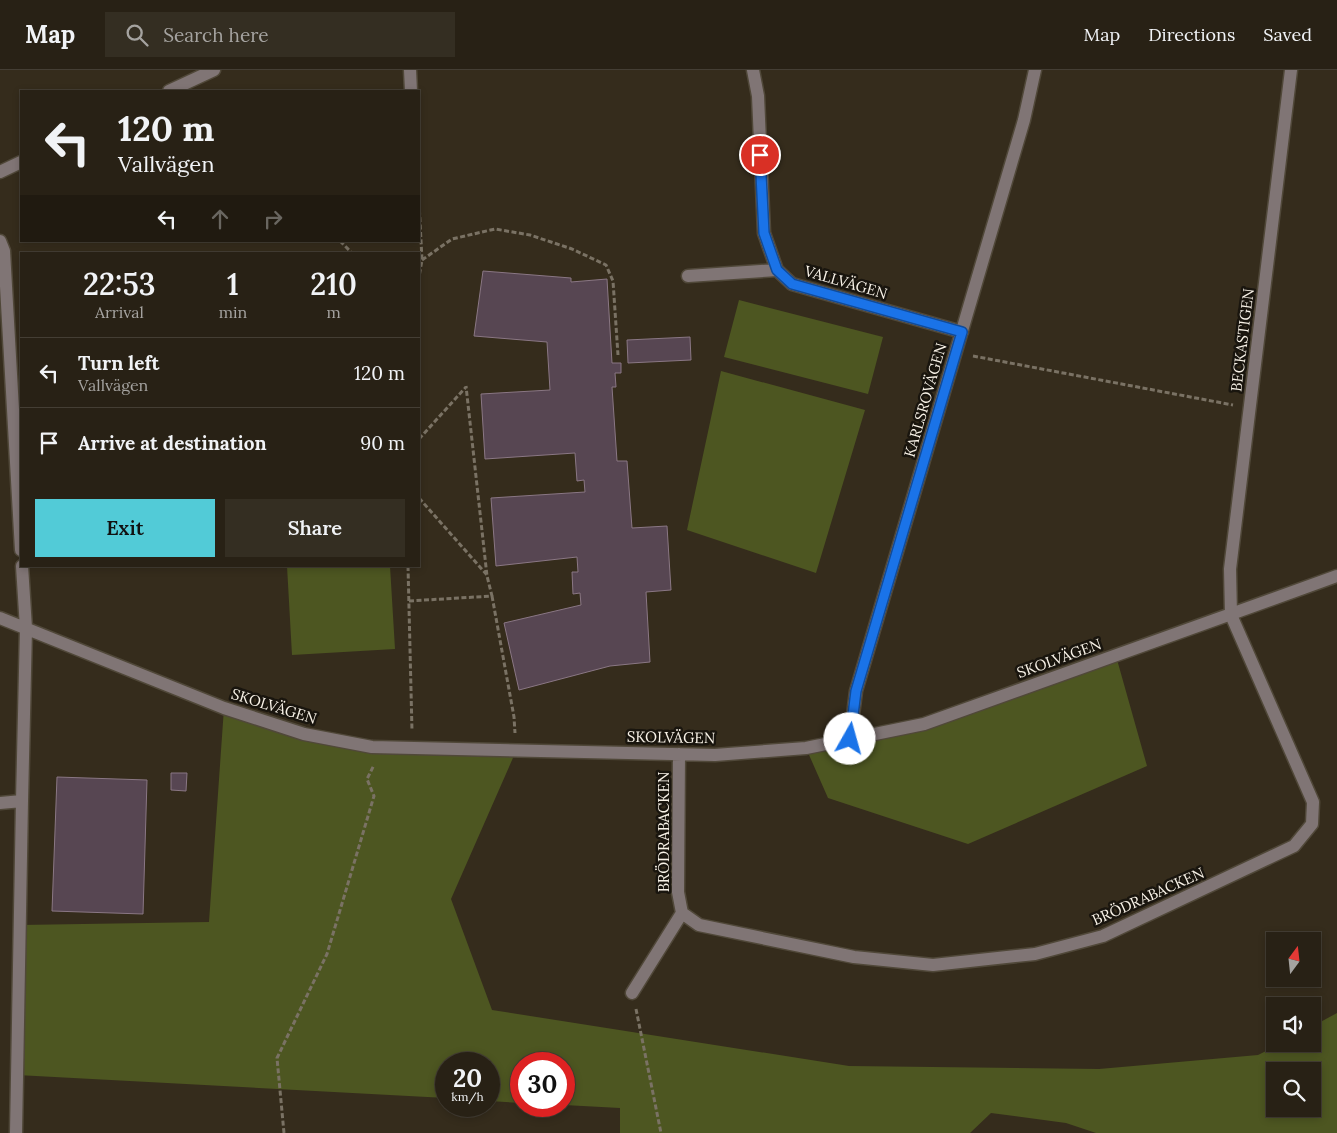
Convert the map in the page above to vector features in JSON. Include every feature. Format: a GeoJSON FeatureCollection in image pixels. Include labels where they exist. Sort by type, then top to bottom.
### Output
{"type":"FeatureCollection","features":[{"type":"Feature","properties":{"kind":"street"},"geometry":{"type":"LineString","coordinates":[[171,90],[214,70]]}},
{"type":"Feature","properties":{"kind":"street"},"geometry":{"type":"LineString","coordinates":[[410,70],[411,90]]}},
{"type":"Feature","properties":{"kind":"street"},"geometry":{"type":"LineString","coordinates":[[688,276],[777,270],[764,233],[758,96],[753,70]]}},
{"type":"Feature","properties":{"kind":"street","name":"KARLSROVÄGEN"},"geometry":{"type":"LineString","coordinates":[[850,739],[856,691],[1024,120],[1035,70]]}},
{"type":"Feature","properties":{"kind":"street","name":"BECKASTIGEN"},"geometry":{"type":"LineString","coordinates":[[1231,615],[1230,569],[1291,70]]}},
{"type":"Feature","properties":{"kind":"street"},"geometry":{"type":"LineString","coordinates":[[0,172],[20,162]]}},
{"type":"Feature","properties":{"kind":"street"},"geometry":{"type":"LineString","coordinates":[[0,241],[4,251],[20,532]]}},
{"type":"Feature","properties":{"kind":"street","name":"VALLVÄGEN"},"geometry":{"type":"LineString","coordinates":[[777,270],[792,284],[962,332]]}},
{"type":"Feature","properties":{"kind":"street"},"geometry":{"type":"LineString","coordinates":[[16,1133],[26,628],[22,567]]}},
{"type":"Feature","properties":{"kind":"street","name":"SKOLVÄGEN"},"geometry":{"type":"LineString","coordinates":[[0,618],[224,708],[304,734],[372,748],[714,755],[806,748],[924,724],[1337,576]]}},
{"type":"Feature","properties":{"kind":"street","name":"BRÖDRABACKEN"},"geometry":{"type":"LineString","coordinates":[[679,754],[678,892],[682,913],[699,925],[854,957],[933,965],[976,962],[1035,954],[1103,936],[1294,846],[1312,824],[1313,802],[1231,615]]}},
{"type":"Feature","properties":{"kind":"street"},"geometry":{"type":"LineString","coordinates":[[0,803],[22,801]]}},
{"type":"Feature","properties":{"kind":"street"},"geometry":{"type":"LineString","coordinates":[[632,993],[682,913]]}},
{"type":"Feature","properties":{"kind":"path"},"geometry":{"type":"LineString","coordinates":[[420,221],[422,260],[420,271]]}},
{"type":"Feature","properties":{"kind":"path"},"geometry":{"type":"LineString","coordinates":[[422,260],[452,239],[495,229],[530,235],[572,249],[606,265],[613,281],[618,355]]}},
{"type":"Feature","properties":{"kind":"path"},"geometry":{"type":"LineString","coordinates":[[341,242],[351,252]]}},
{"type":"Feature","properties":{"kind":"path"},"geometry":{"type":"LineString","coordinates":[[956,353],[1250,408]]}},
{"type":"Feature","properties":{"kind":"path"},"geometry":{"type":"LineString","coordinates":[[420,438],[466,386],[487,576],[514,717],[516,750]]}},
{"type":"Feature","properties":{"kind":"path"},"geometry":{"type":"LineString","coordinates":[[420,499],[487,576]]}},
{"type":"Feature","properties":{"kind":"path"},"geometry":{"type":"LineString","coordinates":[[408,567],[412,748]]}},
{"type":"Feature","properties":{"kind":"path"},"geometry":{"type":"LineString","coordinates":[[409,601],[492,596]]}},
{"type":"Feature","properties":{"kind":"path"},"geometry":{"type":"LineString","coordinates":[[284,1133],[277,1058],[327,954],[374,796],[367,780],[383,748]]}},
{"type":"Feature","properties":{"kind":"path"},"geometry":{"type":"LineString","coordinates":[[632,993],[661,1133]]}},
{"type":"Feature","properties":{"kind":"green space"},"geometry":{"type":"Polygon","coordinates":[[[739,300],[883,337],[868,394],[724,357],[739,300]]]}},
{"type":"Feature","properties":{"kind":"green space"},"geometry":{"type":"Polygon","coordinates":[[[721,371],[865,410],[816,573],[687,530],[721,371]]]}},
{"type":"Feature","properties":{"kind":"green space"},"geometry":{"type":"Polygon","coordinates":[[[287,567],[390,567],[395,649],[292,655],[287,567]]]}},
{"type":"Feature","properties":{"kind":"green space"},"geometry":{"type":"Polygon","coordinates":[[[1116,656],[1147,766],[968,844],[828,798],[806,748],[924,724],[1116,656]]]}},
{"type":"Feature","properties":{"kind":"green space"},"geometry":{"type":"Polygon","coordinates":[[[224,708],[372,747],[516,751],[451,899],[492,1010],[849,1066],[1099,1069],[1258,1055],[1266,1051],[1321,1052],[1321,1022],[1337,1013],[1337,1133],[1096,1133],[1066,1123],[991,1113],[970,1133],[620,1133],[620,1108],[575,1106],[575,1052],[510,1052],[510,1102],[500,1102],[500,1052],[435,1052],[435,1097],[17,1075],[20,925],[209,922],[224,708]]]}},
{"type":"Feature","properties":{"kind":"building"},"geometry":{"type":"Polygon","coordinates":[[[483,271],[571,278],[571,282],[607,279],[612,363],[621,363],[621,373],[615,373],[616,387],[612,387],[617,461],[627,461],[632,528],[667,526],[671,590],[646,592],[650,662],[610,666],[519,690],[504,623],[581,605],[580,593],[573,594],[572,572],[578,572],[577,557],[496,566],[491,498],[585,492],[584,480],[577,481],[575,453],[485,459],[481,394],[550,390],[547,342],[474,336],[483,271]]]}},
{"type":"Feature","properties":{"kind":"building"},"geometry":{"type":"Polygon","coordinates":[[[690,337],[691,360],[628,363],[627,340],[690,337]]]}},
{"type":"Feature","properties":{"kind":"building"},"geometry":{"type":"Polygon","coordinates":[[[171,773],[187,773],[186,791],[171,790],[171,773]]]}},
{"type":"Feature","properties":{"kind":"building"},"geometry":{"type":"Polygon","coordinates":[[[57,777],[147,780],[143,914],[52,911],[57,777]]]}},
{"type":"Feature","properties":{"kind":"route"},"geometry":{"type":"LineString","coordinates":[[760,155],[764,233],[777,270],[792,284],[962,332],[856,691],[850,739]]}}]}
